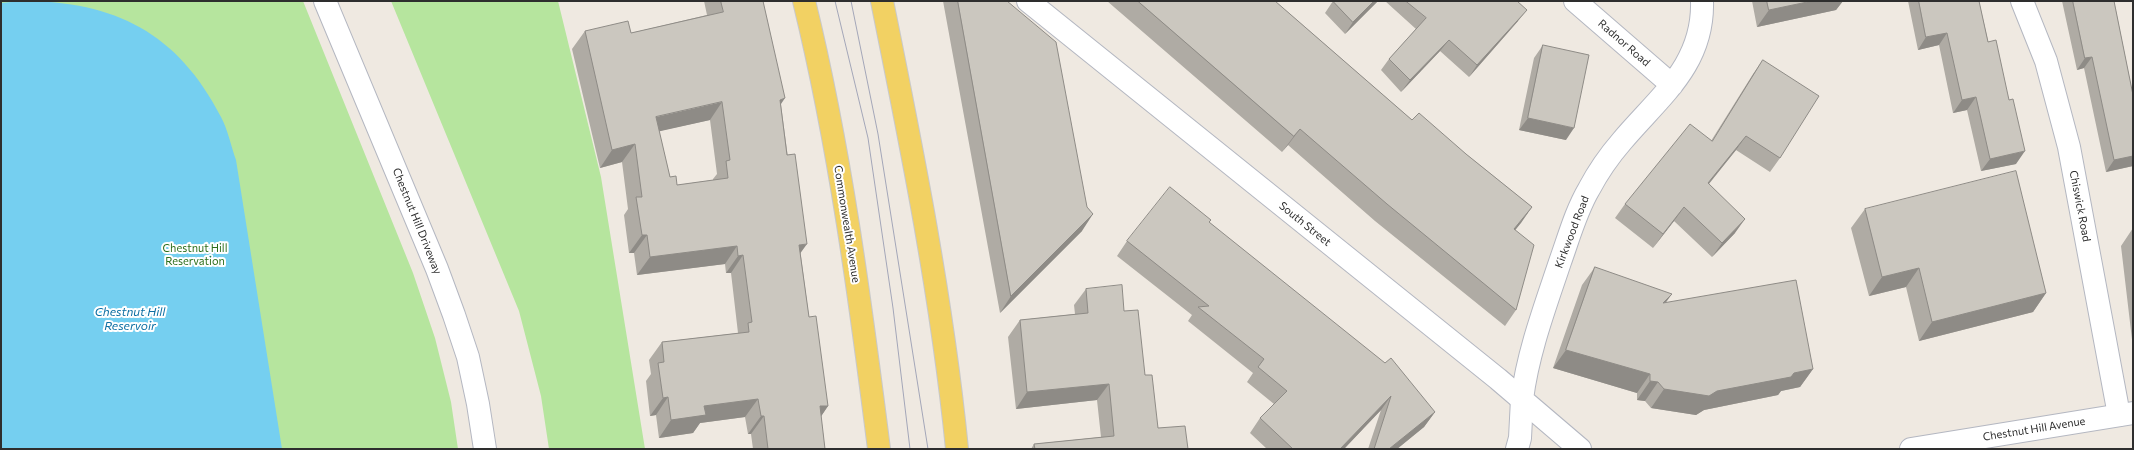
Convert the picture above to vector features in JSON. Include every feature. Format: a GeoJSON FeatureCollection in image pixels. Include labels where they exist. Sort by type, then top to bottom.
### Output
{"type":"FeatureCollection","features":[{"type":"Feature","properties":{"kind":"main road","name":"Commonwealth Avenue"},"geometry":{"type":"LineString","coordinates":[[804,1],[830,122],[849,232],[879,449]]}},
{"type":"Feature","properties":{"kind":"main road"},"geometry":{"type":"LineString","coordinates":[[882,1],[921,198],[939,312],[957,449]]}},
{"type":"Feature","properties":{"kind":"street","name":"Chestnut Hill Driveway"},"geometry":{"type":"LineString","coordinates":[[325,1],[437,269],[454,315],[471,371],[486,449]]}},
{"type":"Feature","properties":{"kind":"street","name":"South Street"},"geometry":{"type":"LineString","coordinates":[[1028,1],[1522,399],[1580,449]]}},
{"type":"Feature","properties":{"kind":"street","name":"Radnor Road"},"geometry":{"type":"LineString","coordinates":[[1575,1],[1672,85]]}},
{"type":"Feature","properties":{"kind":"street","name":"Kirkwood Road"},"geometry":{"type":"LineString","coordinates":[[1517,449],[1520,438],[1522,399],[1526,368],[1537,330],[1576,216],[1588,190],[1602,167],[1621,141],[1672,85],[1688,64],[1697,45],[1701,23],[1702,1]]}},
{"type":"Feature","properties":{"kind":"street","name":"Chiswick Road"},"geometry":{"type":"LineString","coordinates":[[2022,1],[2046,61],[2069,147],[2126,414]]}},
{"type":"Feature","properties":{"kind":"street","name":"Chestnut Hill Avenue"},"geometry":{"type":"LineString","coordinates":[[1911,449],[2126,414]]}},
{"type":"Feature","properties":{"kind":"green space","name":"Chestnut Hill Reservation"},"geometry":{"type":"Polygon","coordinates":[[[1,1],[303,1],[413,273],[435,338],[451,402],[458,449],[1,449],[1,1]]]}},
{"type":"Feature","properties":{"kind":"green space"},"geometry":{"type":"Polygon","coordinates":[[[391,1],[558,1],[601,177],[645,449],[549,449],[541,396],[519,311],[391,1]]]}},
{"type":"Feature","properties":{"kind":"water","name":"Chestnut Hill Reservoir"},"geometry":{"type":"Polygon","coordinates":[[[22,1],[86,7],[114,16],[140,28],[164,43],[185,63],[204,88],[221,117],[228,133],[236,160],[282,449],[1,449],[1,3],[22,1]]]}},
{"type":"Feature","properties":{"kind":"building"},"geometry":{"type":"Polygon","coordinates":[[[721,1],[763,1],[785,98],[780,100],[787,155],[795,154],[807,244],[799,245],[809,317],[816,316],[828,406],[820,406],[825,449],[768,449],[764,416],[761,416],[758,399],[704,406],[706,415],[671,420],[668,397],[663,398],[658,363],[664,362],[662,342],[749,332],[748,323],[752,322],[743,255],[738,256],[737,246],[650,257],[647,235],[642,235],[636,197],[642,197],[635,144],[612,150],[585,31],[628,21],[631,33],[723,12],[721,1]],[[722,102],[656,117],[670,177],[676,176],[677,185],[728,178],[726,161],[730,160],[722,102]]]}},
{"type":"Feature","properties":{"kind":"building"},"geometry":{"type":"Polygon","coordinates":[[[958,1],[1007,1],[1056,42],[1087,207],[1093,214],[1011,296],[958,1]]]}},
{"type":"Feature","properties":{"kind":"building"},"geometry":{"type":"Polygon","coordinates":[[[1138,1],[1275,1],[1412,120],[1419,113],[1466,154],[1532,207],[1514,229],[1534,245],[1516,310],[1387,204],[1300,129],[1294,136],[1138,1]]]}},
{"type":"Feature","properties":{"kind":"building"},"geometry":{"type":"Polygon","coordinates":[[[1333,1],[1374,1],[1353,22],[1333,1]]]}},
{"type":"Feature","properties":{"kind":"building"},"geometry":{"type":"Polygon","coordinates":[[[1406,1],[1517,1],[1527,10],[1477,65],[1449,40],[1410,80],[1389,59],[1426,18],[1406,1]]]}},
{"type":"Feature","properties":{"kind":"building"},"geometry":{"type":"Polygon","coordinates":[[[1767,1],[1812,1],[1769,10],[1767,1]]]}},
{"type":"Feature","properties":{"kind":"building"},"geometry":{"type":"Polygon","coordinates":[[[1919,1],[1979,1],[1988,42],[1996,40],[2009,100],[2013,99],[2025,151],[1990,159],[1976,97],[1962,100],[1947,33],[1926,37],[1919,1]]]}},
{"type":"Feature","properties":{"kind":"building"},"geometry":{"type":"Polygon","coordinates":[[[2073,1],[2114,1],[2133,95],[2133,156],[2114,160],[2092,57],[2085,58],[2073,1]]]}},
{"type":"Feature","properties":{"kind":"building"},"geometry":{"type":"Polygon","coordinates":[[[1543,45],[1589,55],[1574,128],[1528,118],[1543,45]]]}},
{"type":"Feature","properties":{"kind":"building"},"geometry":{"type":"Polygon","coordinates":[[[1763,60],[1819,96],[1780,158],[1746,136],[1708,183],[1745,219],[1722,243],[1684,207],[1663,234],[1625,204],[1690,124],[1712,141],[1763,60]]]}},
{"type":"Feature","properties":{"kind":"building"},"geometry":{"type":"Polygon","coordinates":[[[2016,171],[2046,293],[1932,322],[1919,268],[1882,277],[1865,209],[2016,171]]]}},
{"type":"Feature","properties":{"kind":"building"},"geometry":{"type":"Polygon","coordinates":[[[1170,187],[1211,220],[1209,222],[1385,363],[1391,358],[1435,412],[1389,449],[1374,449],[1391,396],[1340,449],[1293,449],[1260,418],[1287,391],[1258,367],[1264,359],[1198,307],[1209,306],[1127,241],[1170,187]]]}},
{"type":"Feature","properties":{"kind":"building"},"geometry":{"type":"Polygon","coordinates":[[[1595,267],[1672,294],[1663,303],[1796,280],[1813,369],[1794,373],[1791,377],[1717,391],[1709,396],[1664,389],[1658,382],[1650,381],[1650,374],[1566,350],[1595,267]]]}},
{"type":"Feature","properties":{"kind":"building"},"geometry":{"type":"Polygon","coordinates":[[[1122,285],[1124,311],[1138,310],[1145,375],[1152,375],[1158,428],[1185,426],[1188,449],[1035,449],[1034,444],[1114,436],[1109,384],[1027,392],[1020,320],[1088,313],[1086,289],[1122,285]]]}},
{"type":"Feature","properties":{"kind":"tram line"},"geometry":{"type":"LineString","coordinates":[[835,1],[868,138],[893,308],[910,449]]}},
{"type":"Feature","properties":{"kind":"tram line"},"geometry":{"type":"LineString","coordinates":[[851,1],[878,134],[928,449]]}}]}
